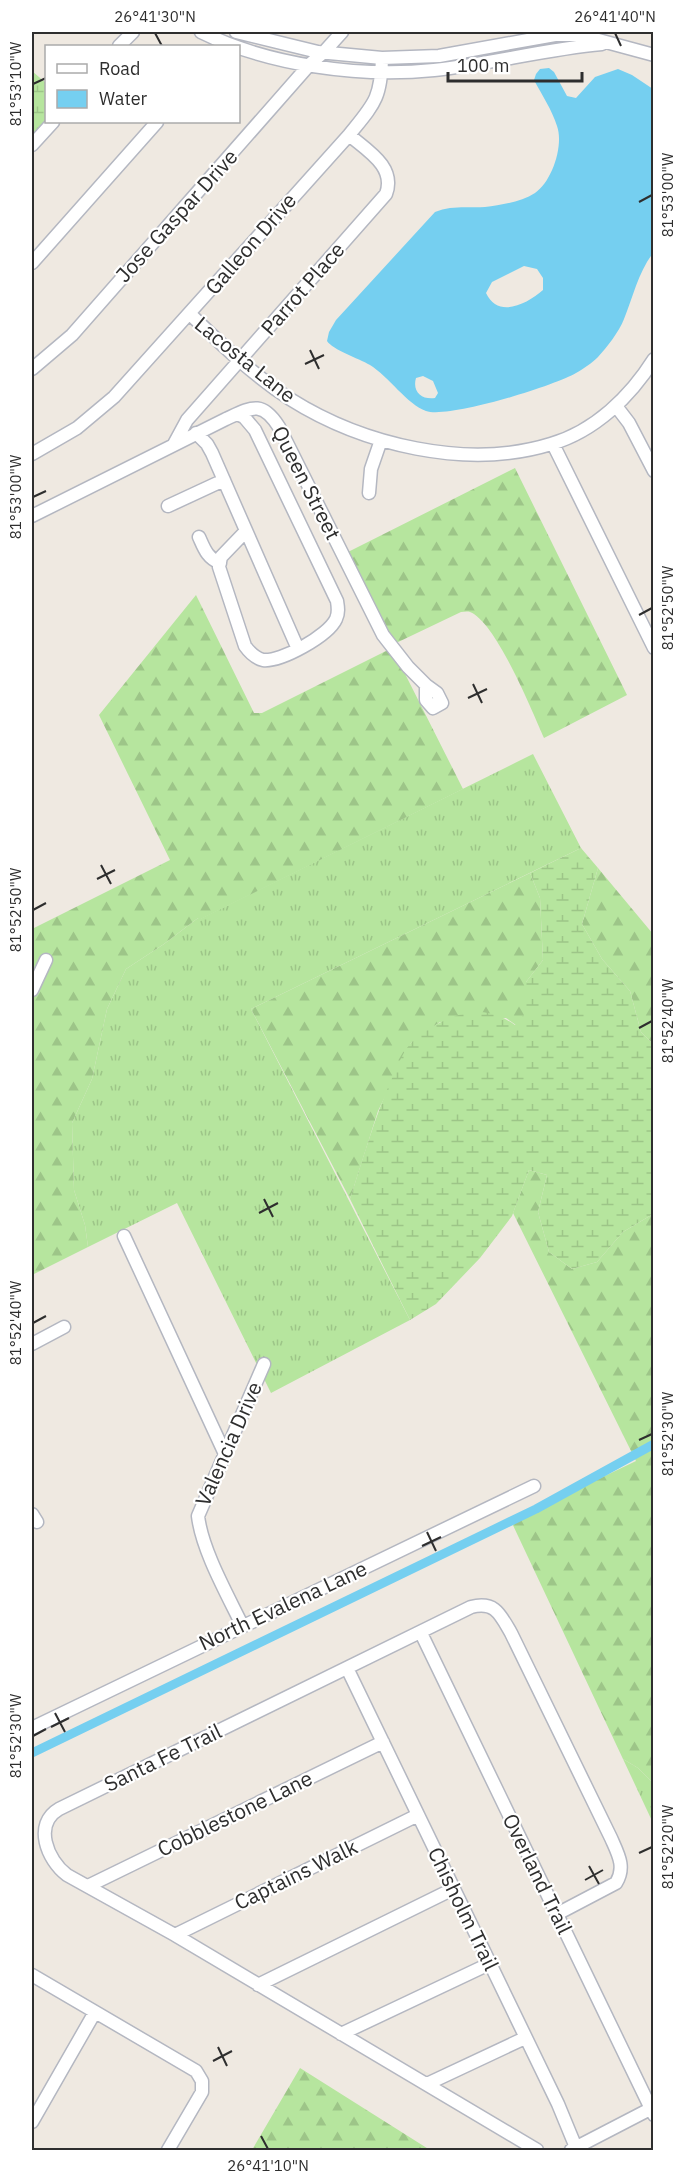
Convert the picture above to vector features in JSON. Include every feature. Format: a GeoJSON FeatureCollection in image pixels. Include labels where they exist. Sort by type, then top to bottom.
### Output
{"type":"FeatureCollection","features":[{"type":"Feature","properties":{"kind":"street"},"geometry":{"type":"LineString","coordinates":[[120,45],[133,32]]}},
{"type":"Feature","properties":{"kind":"street"},"geometry":{"type":"LineString","coordinates":[[201,32],[224,44],[236,32],[284,45],[382,58],[448,54],[545,36],[580,35],[654,55]]}},
{"type":"Feature","properties":{"kind":"street","name":"Jose Gaspar Drive"},"geometry":{"type":"LineString","coordinates":[[32,369],[72,335],[310,64],[342,32]]}},
{"type":"Feature","properties":{"kind":"street"},"geometry":{"type":"LineString","coordinates":[[545,36],[548,50]]}},
{"type":"Feature","properties":{"kind":"street"},"geometry":{"type":"LineString","coordinates":[[240,48],[293,62],[341,70],[381,72],[433,70],[548,50],[609,43]]}},
{"type":"Feature","properties":{"kind":"street","name":"Galleon Drive"},"geometry":{"type":"LineString","coordinates":[[32,454],[48,446],[97,412],[114,397],[349,135],[373,104],[379,92],[382,58]]}},
{"type":"Feature","properties":{"kind":"street"},"geometry":{"type":"LineString","coordinates":[[32,146],[52,123]]}},
{"type":"Feature","properties":{"kind":"street"},"geometry":{"type":"LineString","coordinates":[[32,263],[156,123]]}},
{"type":"Feature","properties":{"kind":"street","name":"Parrot Place"},"geometry":{"type":"LineString","coordinates":[[174,445],[187,420],[387,194],[390,185],[384,167],[349,135]]}},
{"type":"Feature","properties":{"kind":"street","name":"Lacosta Lane"},"geometry":{"type":"LineString","coordinates":[[189,314],[290,399],[347,428],[381,440],[405,447],[450,453],[501,453],[553,444],[594,423],[616,406],[654,359]]}},
{"type":"Feature","properties":{"kind":"street"},"geometry":{"type":"LineString","coordinates":[[616,406],[629,423],[654,471]]}},
{"type":"Feature","properties":{"kind":"street","name":"Queen Street"},"geometry":{"type":"LineString","coordinates":[[32,516],[196,433],[237,414],[260,408],[270,413],[384,635],[408,667],[426,684]]}},
{"type":"Feature","properties":{"kind":"street"},"geometry":{"type":"LineString","coordinates":[[237,414],[244,417],[255,430],[333,591],[339,610],[334,623],[327,630],[298,649],[272,660],[261,660],[251,654],[245,646],[221,574],[221,557],[246,531]]}},
{"type":"Feature","properties":{"kind":"street"},"geometry":{"type":"LineString","coordinates":[[196,433],[207,444],[298,649]]}},
{"type":"Feature","properties":{"kind":"street"},"geometry":{"type":"LineString","coordinates":[[369,493],[372,469],[381,440]]}},
{"type":"Feature","properties":{"kind":"street"},"geometry":{"type":"LineString","coordinates":[[553,444],[654,648]]}},
{"type":"Feature","properties":{"kind":"street"},"geometry":{"type":"LineString","coordinates":[[168,506],[224,480]]}},
{"type":"Feature","properties":{"kind":"street"},"geometry":{"type":"LineString","coordinates":[[199,537],[208,556],[220,563]]}},
{"type":"Feature","properties":{"kind":"street"},"geometry":{"type":"LineString","coordinates":[[32,990],[46,960]]}},
{"type":"Feature","properties":{"kind":"street"},"geometry":{"type":"LineString","coordinates":[[123,1236],[225,1454]]}},
{"type":"Feature","properties":{"kind":"street"},"geometry":{"type":"LineString","coordinates":[[32,1344],[64,1328]]}},
{"type":"Feature","properties":{"kind":"street","name":"Valencia Drive"},"geometry":{"type":"LineString","coordinates":[[242,1625],[206,1546],[198,1516],[264,1364]]}},
{"type":"Feature","properties":{"kind":"street","name":"North Evalena Lane"},"geometry":{"type":"LineString","coordinates":[[32,1728],[534,1486]]}},
{"type":"Feature","properties":{"kind":"street","name":"Santa Fe Trail"},"geometry":{"type":"LineString","coordinates":[[537,2151],[175,1935],[67,1875],[53,1861],[44,1833],[45,1823],[50,1814],[481,1604],[492,1607],[501,1614],[606,1827],[622,1865],[621,1875],[616,1883],[557,1914]]}},
{"type":"Feature","properties":{"kind":"street","name":"Overland Trail"},"geometry":{"type":"LineString","coordinates":[[421,1633],[653,2110]]}},
{"type":"Feature","properties":{"kind":"street","name":"Chisholm Trail"},"geometry":{"type":"LineString","coordinates":[[347,1668],[525,2037],[574,2149]]}},
{"type":"Feature","properties":{"kind":"street","name":"Cobblestone Lane"},"geometry":{"type":"LineString","coordinates":[[88,1886],[383,1743]]}},
{"type":"Feature","properties":{"kind":"street","name":"Captains Walk"},"geometry":{"type":"LineString","coordinates":[[175,1935],[418,1815]]}},
{"type":"Feature","properties":{"kind":"street"},"geometry":{"type":"LineString","coordinates":[[258,1985],[453,1889]]}},
{"type":"Feature","properties":{"kind":"street"},"geometry":{"type":"LineString","coordinates":[[341,2034],[489,1964]]}},
{"type":"Feature","properties":{"kind":"street"},"geometry":{"type":"LineString","coordinates":[[32,1975],[196,2071],[202,2081],[202,2092],[168,2151]]}},
{"type":"Feature","properties":{"kind":"street"},"geometry":{"type":"LineString","coordinates":[[32,2119],[95,2012]]}},
{"type":"Feature","properties":{"kind":"street"},"geometry":{"type":"LineString","coordinates":[[427,2084],[525,2037]]}},
{"type":"Feature","properties":{"kind":"street"},"geometry":{"type":"LineString","coordinates":[[574,2149],[653,2110]]}},
{"type":"Feature","properties":{"kind":"green space"},"geometry":{"type":"Polygon","coordinates":[[[32,71],[45,82],[45,123],[32,146],[32,71]]]}},
{"type":"Feature","properties":{"kind":"green space"},"geometry":{"type":"Polygon","coordinates":[[[515,468],[627,695],[544,738],[502,649],[480,619],[470,612],[461,612],[394,644],[346,553],[515,468]]]}},
{"type":"Feature","properties":{"kind":"green space"},"geometry":{"type":"Polygon","coordinates":[[[196,595],[254,713],[262,713],[392,648],[463,789],[199,920],[198,918],[126,969],[107,1009],[92,1079],[72,1123],[74,1190],[85,1225],[88,1247],[32,1275],[32,929],[170,860],[99,715],[196,595]]]}},
{"type":"Feature","properties":{"kind":"green space"},"geometry":{"type":"Polygon","coordinates":[[[533,754],[581,848],[251,1009],[410,1320],[271,1393],[177,1203],[88,1247],[85,1225],[74,1190],[72,1123],[92,1079],[107,1009],[126,969],[198,918],[533,754]]]}},
{"type":"Feature","properties":{"kind":"green space"},"geometry":{"type":"Polygon","coordinates":[[[581,848],[598,868],[582,924],[602,959],[630,991],[641,1032],[653,1044],[653,1214],[623,1232],[597,1262],[572,1269],[549,1252],[538,1212],[547,1175],[529,1170],[512,1216],[480,1258],[436,1304],[410,1320],[350,1199],[380,1108],[403,1054],[425,1031],[451,1018],[476,1012],[492,1014],[515,1025],[526,1012],[524,1005],[526,982],[543,960],[540,898],[530,873],[581,848]]]}},
{"type":"Feature","properties":{"kind":"green space"},"geometry":{"type":"Polygon","coordinates":[[[598,868],[653,934],[653,1044],[641,1032],[630,991],[602,959],[582,924],[598,868]]]}},
{"type":"Feature","properties":{"kind":"green space"},"geometry":{"type":"Polygon","coordinates":[[[530,873],[540,898],[543,960],[526,982],[527,1012],[516,1025],[506,1018],[440,1022],[411,1043],[378,1111],[350,1199],[251,1009],[530,873]]]}},
{"type":"Feature","properties":{"kind":"green space"},"geometry":{"type":"Polygon","coordinates":[[[529,1170],[547,1175],[538,1212],[549,1252],[572,1269],[597,1262],[623,1232],[653,1214],[653,1783],[638,1768],[623,1759],[511,1521],[636,1461],[513,1213],[529,1170]]]}},
{"type":"Feature","properties":{"kind":"green space"},"geometry":{"type":"Polygon","coordinates":[[[623,1759],[638,1768],[653,1783],[653,1823],[623,1759]]]}},
{"type":"Feature","properties":{"kind":"green space"},"geometry":{"type":"Polygon","coordinates":[[[300,2068],[430,2150],[252,2150],[300,2068]]]}},
{"type":"Feature","properties":{"kind":"water"},"geometry":{"type":"Polygon","coordinates":[[[549,68],[554,72],[567,96],[576,98],[595,77],[618,69],[653,89],[653,253],[640,277],[619,329],[596,359],[587,366],[564,379],[501,400],[456,410],[426,411],[412,403],[370,365],[330,344],[327,341],[329,332],[336,320],[435,212],[453,208],[511,203],[535,193],[547,181],[558,153],[559,134],[550,108],[534,80],[540,69],[549,68]],[[524,266],[492,282],[486,293],[491,301],[505,307],[513,306],[529,300],[543,290],[543,278],[537,269],[524,266]],[[423,376],[416,378],[417,391],[426,398],[435,398],[438,393],[433,381],[423,376]]]}},
{"type":"Feature","properties":{"kind":"waterway"},"geometry":{"type":"LineString","coordinates":[[32,1753],[536,1509],[654,1444]]}}]}
